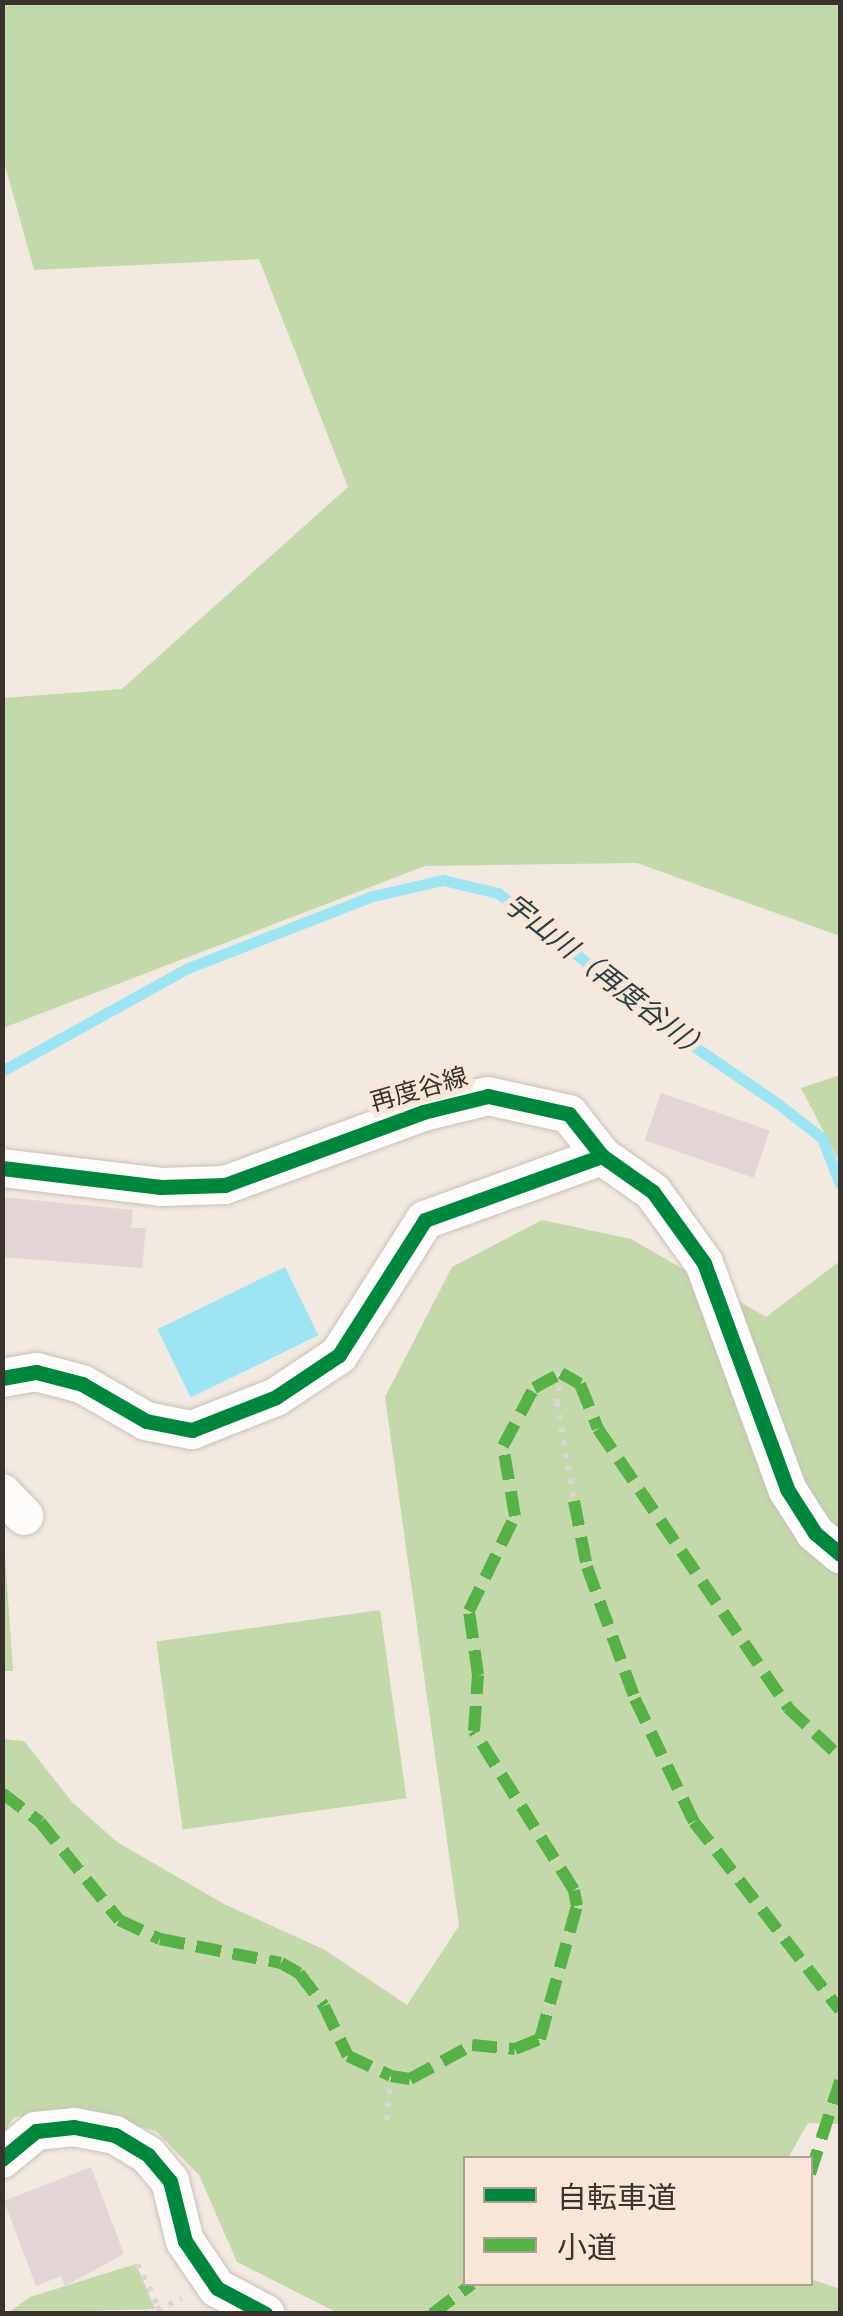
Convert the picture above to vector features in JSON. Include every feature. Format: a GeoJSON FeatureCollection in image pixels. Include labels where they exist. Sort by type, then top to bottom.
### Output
{"type":"FeatureCollection","features":[{"type":"Feature","properties":{"kind":"street","name":"再度谷線"},"geometry":{"type":"LineString","coordinates":[[2,1168],[161,1187],[225,1185],[423,1112],[488,1096],[569,1114],[602,1156],[653,1192],[704,1263],[787,1489],[815,1532],[840,1554]]}},
{"type":"Feature","properties":{"kind":"street"},"geometry":{"type":"LineString","coordinates":[[2,1378],[36,1372],[82,1384],[146,1421],[192,1430],[276,1397],[340,1354],[425,1220],[602,1156]]}},
{"type":"Feature","properties":{"kind":"street"},"geometry":{"type":"LineString","coordinates":[[2,2159],[36,2131],[74,2127],[115,2135],[148,2155],[170,2181],[185,2241],[222,2303],[266,2314]]}},
{"type":"Feature","properties":{"kind":"path"},"geometry":{"type":"LineString","coordinates":[[561,1373],[557,1402],[574,1500]]}},
{"type":"Feature","properties":{"kind":"path"},"geometry":{"type":"LineString","coordinates":[[387,2120],[391,2076]]}},
{"type":"Feature","properties":{"kind":"path"},"geometry":{"type":"LineString","coordinates":[[137,2264],[162,2314]]}},
{"type":"Feature","properties":{"kind":"green space"},"geometry":{"type":"Polygon","coordinates":[[[3,2],[840,3],[840,936],[637,863],[425,866],[3,1028],[3,698],[122,689],[348,487],[259,259],[34,270],[3,158],[3,2]]]}},
{"type":"Feature","properties":{"kind":"green space"},"geometry":{"type":"Polygon","coordinates":[[[840,1075],[840,1163],[801,1088],[840,1075]]]}},
{"type":"Feature","properties":{"kind":"green space"},"geometry":{"type":"Polygon","coordinates":[[[542,1220],[631,1239],[766,1317],[840,1261],[840,2124],[808,2123],[789,2156],[463,2156],[463,2286],[813,2286],[813,2280],[840,2289],[840,2313],[338,2313],[237,2262],[199,2175],[156,2131],[82,2113],[14,2117],[3,2134],[3,1739],[24,1741],[72,1802],[117,1842],[224,1904],[325,1950],[407,2005],[459,1926],[385,1397],[452,1267],[542,1220]]]}},
{"type":"Feature","properties":{"kind":"green space"},"geometry":{"type":"Polygon","coordinates":[[[3,1527],[13,1671],[2,1671],[3,1527]]]}},
{"type":"Feature","properties":{"kind":"green space"},"geometry":{"type":"Polygon","coordinates":[[[380,1610],[406,1798],[183,1830],[156,1641],[380,1610]]]}},
{"type":"Feature","properties":{"kind":"green space"},"geometry":{"type":"Polygon","coordinates":[[[136,2264],[155,2309],[8,2313],[30,2297],[136,2264]]]}},
{"type":"Feature","properties":{"kind":"water"},"geometry":{"type":"Polygon","coordinates":[[[285,1267],[318,1335],[191,1398],[157,1329],[285,1267]]]}},
{"type":"Feature","properties":{"kind":"building"},"geometry":{"type":"Polygon","coordinates":[[[661,1093],[770,1130],[753,1178],[645,1140],[661,1093]]]}},
{"type":"Feature","properties":{"kind":"building"},"geometry":{"type":"Polygon","coordinates":[[[2,1197],[133,1210],[131,1228],[146,1228],[142,1268],[2,1257],[2,1197]]]}},
{"type":"Feature","properties":{"kind":"building"},"geometry":{"type":"Polygon","coordinates":[[[91,2167],[124,2254],[65,2286],[61,2276],[36,2286],[4,2201],[91,2167]]]}},
{"type":"Feature","properties":{"kind":"waterway","name":"宇山川（再度谷川）"},"geometry":{"type":"LineString","coordinates":[[2,1071],[188,968],[373,896],[443,880],[498,893],[692,1045],[777,1103],[822,1138],[840,1184]]}},
{"type":"Feature","properties":{"kind":"marked path"},"geometry":{"type":"LineString","coordinates":[[2,1793],[40,1822],[119,1920],[160,1939],[281,1963],[299,1973],[324,2006],[348,2056],[391,2076],[410,2079],[472,2045],[515,2049],[540,2039],[577,1906],[574,1890],[474,1731],[478,1675],[469,1611],[515,1516],[503,1446],[534,1388],[561,1373],[580,1384],[598,1429],[788,1708],[840,1757]]}},
{"type":"Feature","properties":{"kind":"marked path"},"geometry":{"type":"LineString","coordinates":[[574,1501],[587,1567],[635,1699],[694,1822],[840,2010]]}},
{"type":"Feature","properties":{"kind":"marked path"},"geometry":{"type":"LineString","coordinates":[[813,2165],[840,2081]]}},
{"type":"Feature","properties":{"kind":"marked path"},"geometry":{"type":"LineString","coordinates":[[432,2314],[469,2286]]}},
{"type":"Feature","properties":{"kind":"cycle path"},"geometry":{"type":"LineString","coordinates":[[2,1168],[161,1187],[225,1185],[423,1112],[488,1096],[569,1114],[602,1156],[653,1192],[704,1263],[787,1489],[815,1533],[840,1554]]}},
{"type":"Feature","properties":{"kind":"cycle path"},"geometry":{"type":"LineString","coordinates":[[2,1378],[36,1372],[82,1384],[146,1421],[192,1430],[276,1397],[339,1355],[425,1220],[602,1156]]}},
{"type":"Feature","properties":{"kind":"cycle path"},"geometry":{"type":"LineString","coordinates":[[2,2159],[36,2131],[74,2127],[115,2135],[148,2155],[170,2181],[185,2241],[217,2288],[266,2314]]}}]}
